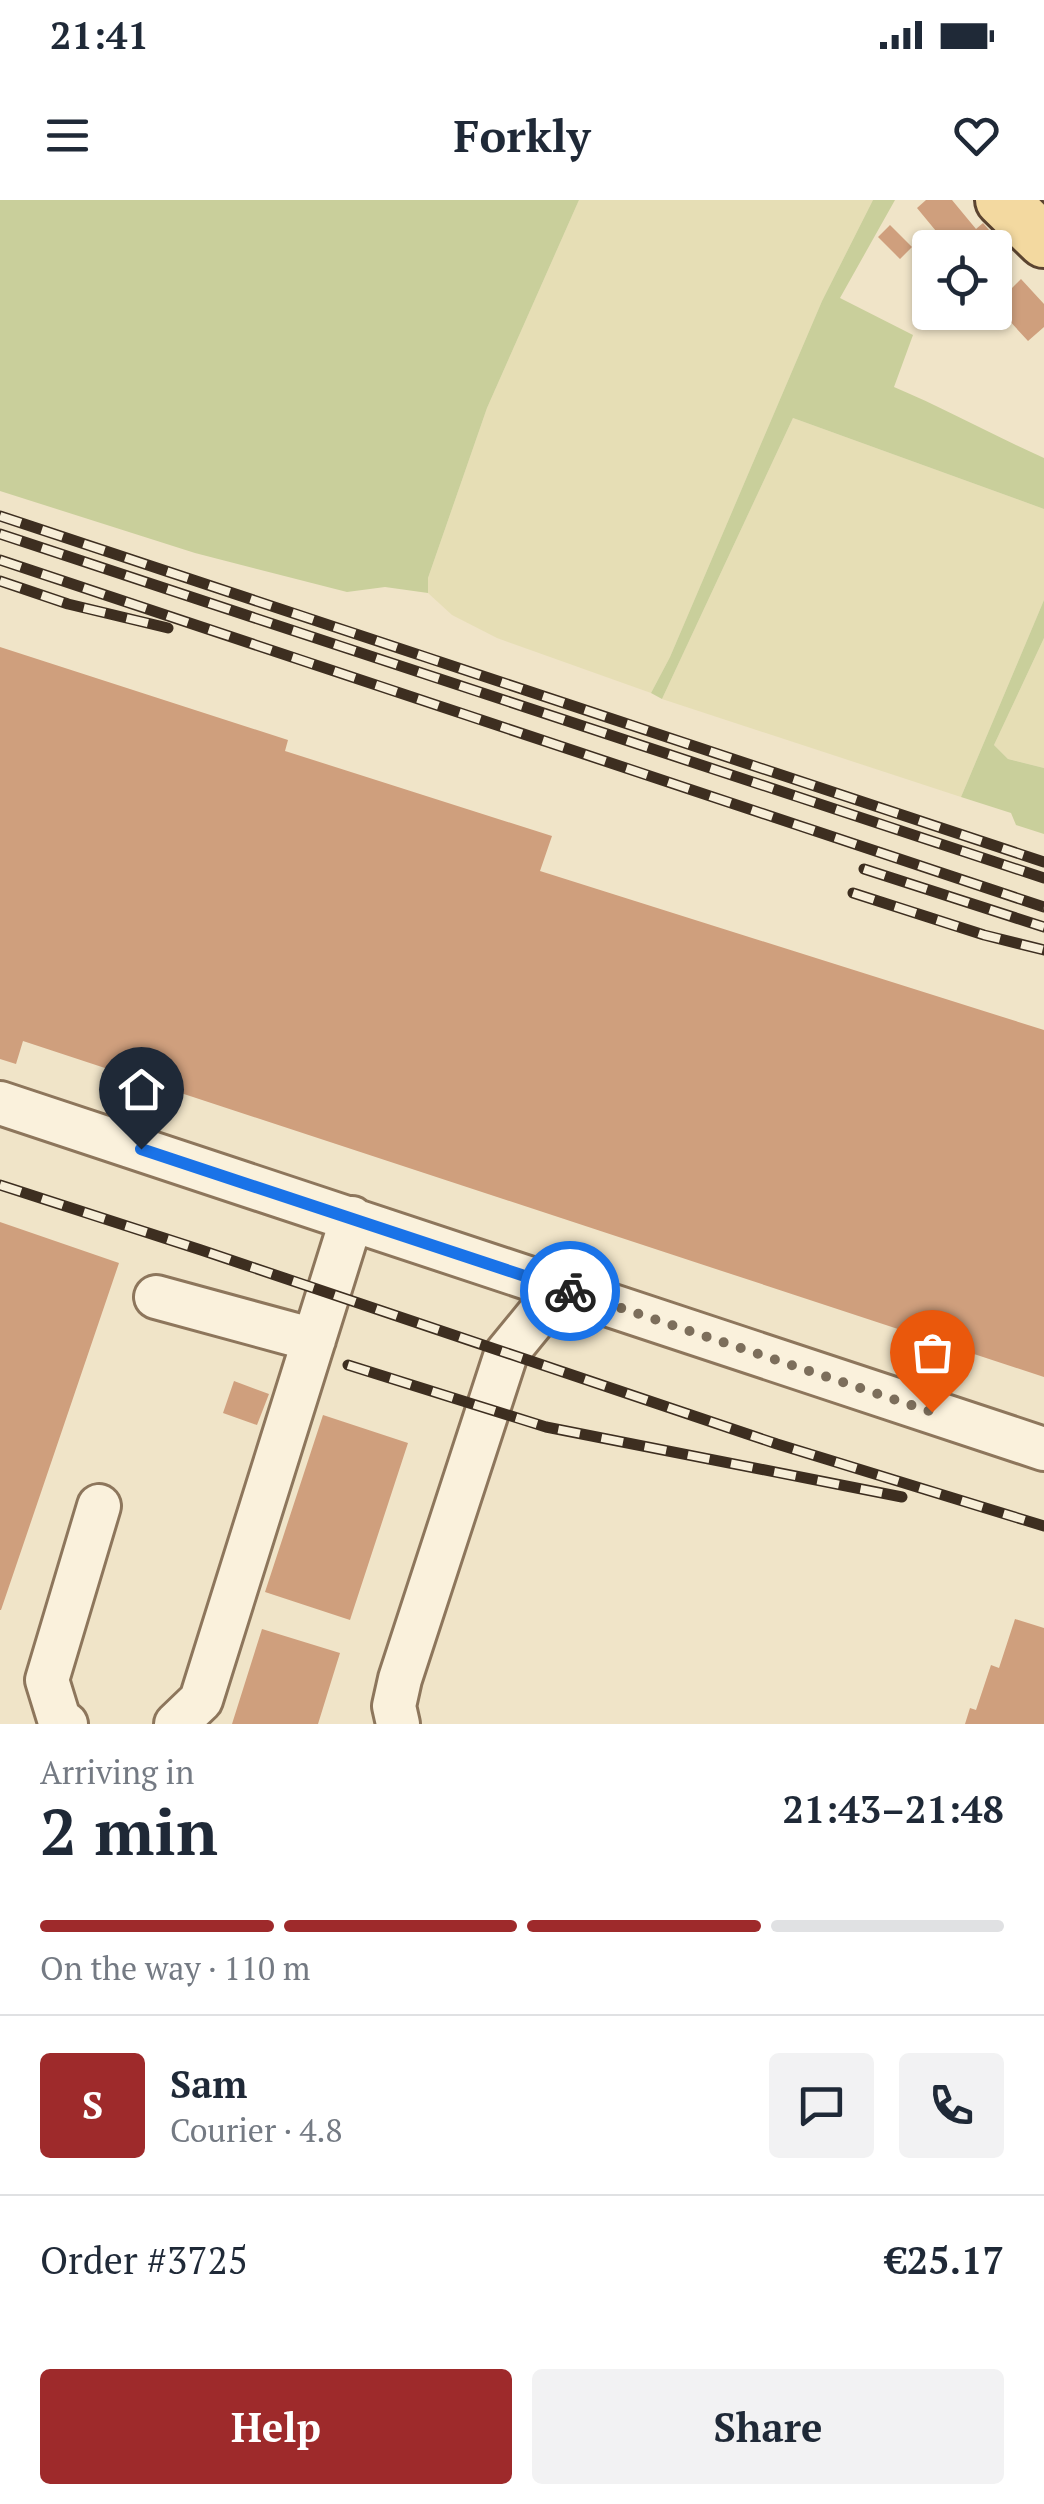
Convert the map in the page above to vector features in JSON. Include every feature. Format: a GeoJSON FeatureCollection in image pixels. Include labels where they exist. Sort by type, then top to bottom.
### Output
{"type":"FeatureCollection","features":[{"type":"Feature","properties":{"kind":"main road"},"geometry":{"type":"LineString","coordinates":[[1002,200],[1044,241]]}},
{"type":"Feature","properties":{"kind":"lane"},"geometry":{"type":"LineString","coordinates":[[0,1103],[1044,1449]]}},
{"type":"Feature","properties":{"kind":"lane"},"geometry":{"type":"LineString","coordinates":[[176,1724],[201,1700],[352,1218]]}},
{"type":"Feature","properties":{"kind":"lane"},"geometry":{"type":"LineString","coordinates":[[398,1724],[394,1706],[400,1679],[506,1354],[560,1288]]}},
{"type":"Feature","properties":{"kind":"lane"},"geometry":{"type":"LineString","coordinates":[[156,1297],[314,1340]]}},
{"type":"Feature","properties":{"kind":"lane"},"geometry":{"type":"LineString","coordinates":[[66,1724],[58,1719],[48,1680],[99,1506]]}},
{"type":"Feature","properties":{"kind":"shaded area"},"geometry":{"type":"Polygon","coordinates":[[[579,200],[873,200],[822,301],[670,657],[651,693],[497,638],[452,615],[428,593],[428,578],[487,408],[579,200]]]}},
{"type":"Feature","properties":{"kind":"shaded area"},"geometry":{"type":"Polygon","coordinates":[[[793,418],[1044,509],[1044,600],[961,797],[662,699],[793,418]]]}},
{"type":"Feature","properties":{"kind":"shaded area"},"geometry":{"type":"Polygon","coordinates":[[[1044,638],[1044,768],[1008,759],[994,745],[1044,638]]]}},
{"type":"Feature","properties":{"kind":"green space"},"geometry":{"type":"Polygon","coordinates":[[[0,200],[579,200],[487,408],[428,578],[428,593],[385,587],[347,592],[195,553],[0,491],[0,200]]]}},
{"type":"Feature","properties":{"kind":"green space"},"geometry":{"type":"Polygon","coordinates":[[[873,200],[895,200],[840,298],[913,335],[894,387],[1044,458],[1044,509],[793,418],[662,699],[651,693],[670,657],[822,301],[873,200]]]}},
{"type":"Feature","properties":{"kind":"green space"},"geometry":{"type":"Polygon","coordinates":[[[1044,600],[1044,638],[994,745],[1008,759],[1044,768],[1044,834],[1016,825],[1011,813],[961,797],[1044,600]]]}},
{"type":"Feature","properties":{"kind":"building"},"geometry":{"type":"Polygon","coordinates":[[[926,200],[952,200],[976,229],[983,223],[989,230],[935,230],[917,208],[926,200]]]}},
{"type":"Feature","properties":{"kind":"building"},"geometry":{"type":"Polygon","coordinates":[[[890,225],[912,247],[900,259],[878,237],[890,225]]]}},
{"type":"Feature","properties":{"kind":"building"},"geometry":{"type":"Polygon","coordinates":[[[1021,279],[1044,304],[1044,327],[1028,341],[1012,324],[1012,288],[1021,279]]]}},
{"type":"Feature","properties":{"kind":"building"},"geometry":{"type":"Polygon","coordinates":[[[0,647],[288,740],[285,751],[552,836],[540,871],[1044,1030],[1044,1377],[23,1041],[16,1064],[0,1059],[0,647]]]}},
{"type":"Feature","properties":{"kind":"building"},"geometry":{"type":"Polygon","coordinates":[[[0,1222],[119,1263],[1,1610],[0,1610],[0,1222]]]}},
{"type":"Feature","properties":{"kind":"building"},"geometry":{"type":"Polygon","coordinates":[[[234,1381],[269,1394],[257,1425],[223,1413],[234,1381]]]}},
{"type":"Feature","properties":{"kind":"building"},"geometry":{"type":"Polygon","coordinates":[[[323,1415],[408,1443],[350,1620],[265,1592],[323,1415]]]}},
{"type":"Feature","properties":{"kind":"building"},"geometry":{"type":"Polygon","coordinates":[[[1015,1619],[1044,1628],[1044,1724],[965,1724],[970,1708],[976,1710],[991,1665],[999,1668],[1015,1619]]]}},
{"type":"Feature","properties":{"kind":"building"},"geometry":{"type":"Polygon","coordinates":[[[262,1629],[340,1653],[318,1724],[232,1724],[262,1629]]]}},
{"type":"Feature","properties":{"kind":"railway"},"geometry":{"type":"LineString","coordinates":[[0,516],[1044,862]]}},
{"type":"Feature","properties":{"kind":"railway"},"geometry":{"type":"LineString","coordinates":[[0,534],[1044,878]]}},
{"type":"Feature","properties":{"kind":"railway"},"geometry":{"type":"LineString","coordinates":[[0,560],[1044,907]]}},
{"type":"Feature","properties":{"kind":"railway"},"geometry":{"type":"LineString","coordinates":[[0,581],[68,604],[168,628]]}},
{"type":"Feature","properties":{"kind":"railway"},"geometry":{"type":"LineString","coordinates":[[864,869],[1044,927]]}},
{"type":"Feature","properties":{"kind":"railway"},"geometry":{"type":"LineString","coordinates":[[853,893],[1044,950]]}},
{"type":"Feature","properties":{"kind":"railway"},"geometry":{"type":"LineString","coordinates":[[0,1185],[777,1444],[1044,1526]]}},
{"type":"Feature","properties":{"kind":"railway"},"geometry":{"type":"LineString","coordinates":[[348,1365],[546,1427],[902,1497]]}},
{"type":"Feature","properties":{"kind":"way so far"},"geometry":{"type":"LineString","coordinates":[[570,1291],[932,1412]]}},
{"type":"Feature","properties":{"kind":"route"},"geometry":{"type":"LineString","coordinates":[[141,1149],[570,1291]]}}]}
